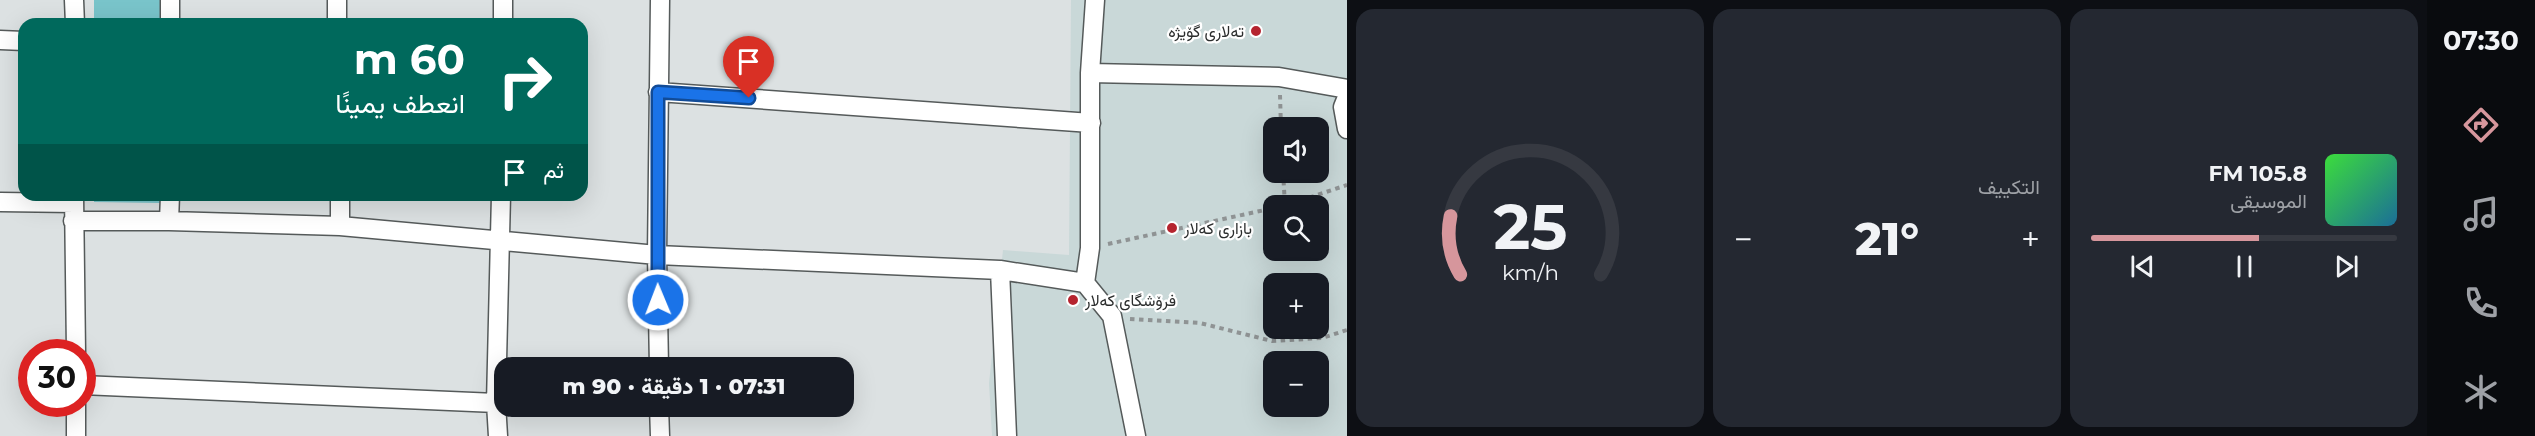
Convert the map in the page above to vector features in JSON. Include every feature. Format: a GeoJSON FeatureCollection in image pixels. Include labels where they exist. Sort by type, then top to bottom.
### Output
{"type":"FeatureCollection","features":[{"type":"Feature","properties":{"kind":"street"},"geometry":{"type":"LineString","coordinates":[[74,0],[75,18]]}},
{"type":"Feature","properties":{"kind":"street"},"geometry":{"type":"LineString","coordinates":[[170,0],[170,18]]}},
{"type":"Feature","properties":{"kind":"street"},"geometry":{"type":"LineString","coordinates":[[337,0],[337,18]]}},
{"type":"Feature","properties":{"kind":"street"},"geometry":{"type":"LineString","coordinates":[[502,18],[503,0]]}},
{"type":"Feature","properties":{"kind":"street"},"geometry":{"type":"LineString","coordinates":[[659,357],[657,255],[660,0]]}},
{"type":"Feature","properties":{"kind":"street"},"geometry":{"type":"LineString","coordinates":[[1085,283],[1090,248],[1090,73],[1095,0]]}},
{"type":"Feature","properties":{"kind":"street"},"geometry":{"type":"LineString","coordinates":[[0,40],[18,41]]}},
{"type":"Feature","properties":{"kind":"street"},"geometry":{"type":"LineString","coordinates":[[1090,73],[1279,77],[1347,89]]}},
{"type":"Feature","properties":{"kind":"street"},"geometry":{"type":"LineString","coordinates":[[658,92],[1090,123]]}},
{"type":"Feature","properties":{"kind":"street"},"geometry":{"type":"LineString","coordinates":[[1347,97],[1343,106],[1347,129]]}},
{"type":"Feature","properties":{"kind":"street"},"geometry":{"type":"LineString","coordinates":[[0,202],[25,201]]}},
{"type":"Feature","properties":{"kind":"street"},"geometry":{"type":"LineString","coordinates":[[74,201],[76,339]]}},
{"type":"Feature","properties":{"kind":"street"},"geometry":{"type":"LineString","coordinates":[[170,201],[170,221]]}},
{"type":"Feature","properties":{"kind":"street"},"geometry":{"type":"LineString","coordinates":[[340,201],[340,226]]}},
{"type":"Feature","properties":{"kind":"street"},"geometry":{"type":"LineString","coordinates":[[497,357],[501,201]]}},
{"type":"Feature","properties":{"kind":"street"},"geometry":{"type":"LineString","coordinates":[[73,221],[170,221],[340,226],[657,255],[1000,270],[1085,283],[1112,316],[1136,436]]}},
{"type":"Feature","properties":{"kind":"street"},"geometry":{"type":"LineString","coordinates":[[1000,270],[1007,436]]}},
{"type":"Feature","properties":{"kind":"street"},"geometry":{"type":"LineString","coordinates":[[96,386],[494,403]]}},
{"type":"Feature","properties":{"kind":"street"},"geometry":{"type":"LineString","coordinates":[[75,436],[76,417]]}},
{"type":"Feature","properties":{"kind":"street"},"geometry":{"type":"LineString","coordinates":[[497,417],[498,436]]}},
{"type":"Feature","properties":{"kind":"street"},"geometry":{"type":"LineString","coordinates":[[659,417],[660,436]]}},
{"type":"Feature","properties":{"kind":"path"},"geometry":{"type":"LineString","coordinates":[[1279,77],[1281,117]]}},
{"type":"Feature","properties":{"kind":"path"},"geometry":{"type":"LineString","coordinates":[[1316,195],[1347,185]]}},
{"type":"Feature","properties":{"kind":"path"},"geometry":{"type":"LineString","coordinates":[[1090,248],[1159,235],[1263,211]]}},
{"type":"Feature","properties":{"kind":"path"},"geometry":{"type":"LineString","coordinates":[[1112,316],[1200,323],[1272,341],[1322,338],[1347,330]]}},
{"type":"Feature","properties":{"kind":"shaded area"},"geometry":{"type":"Polygon","coordinates":[[[94,0],[160,0],[160,18],[94,18],[94,0]]]}},
{"type":"Feature","properties":{"kind":"shaded area","name":"بازاری کەلار"},"geometry":{"type":"Polygon","coordinates":[[[1071,0],[1347,0],[1347,436],[992,436],[989,383],[1003,250],[1069,255],[1071,0]]]}},
{"type":"Feature","properties":{"kind":"shaded area"},"geometry":{"type":"Polygon","coordinates":[[[160,201],[160,203],[94,202],[160,201]]]}},
{"type":"Feature","properties":{"kind":"place","name":"تەلاری گۆیژە"},"geometry":{"type":"Point","coordinates":[1256,31]}},
{"type":"Feature","properties":{"kind":"place","name":"بازاری کەلار"},"geometry":{"type":"Point","coordinates":[1172,228]}},
{"type":"Feature","properties":{"kind":"place","name":"فرۆشگای کەلار"},"geometry":{"type":"Point","coordinates":[1073,300]}},
{"type":"Feature","properties":{"kind":"route"},"geometry":{"type":"LineString","coordinates":[[658,300],[658,92],[749,98]]}}]}
